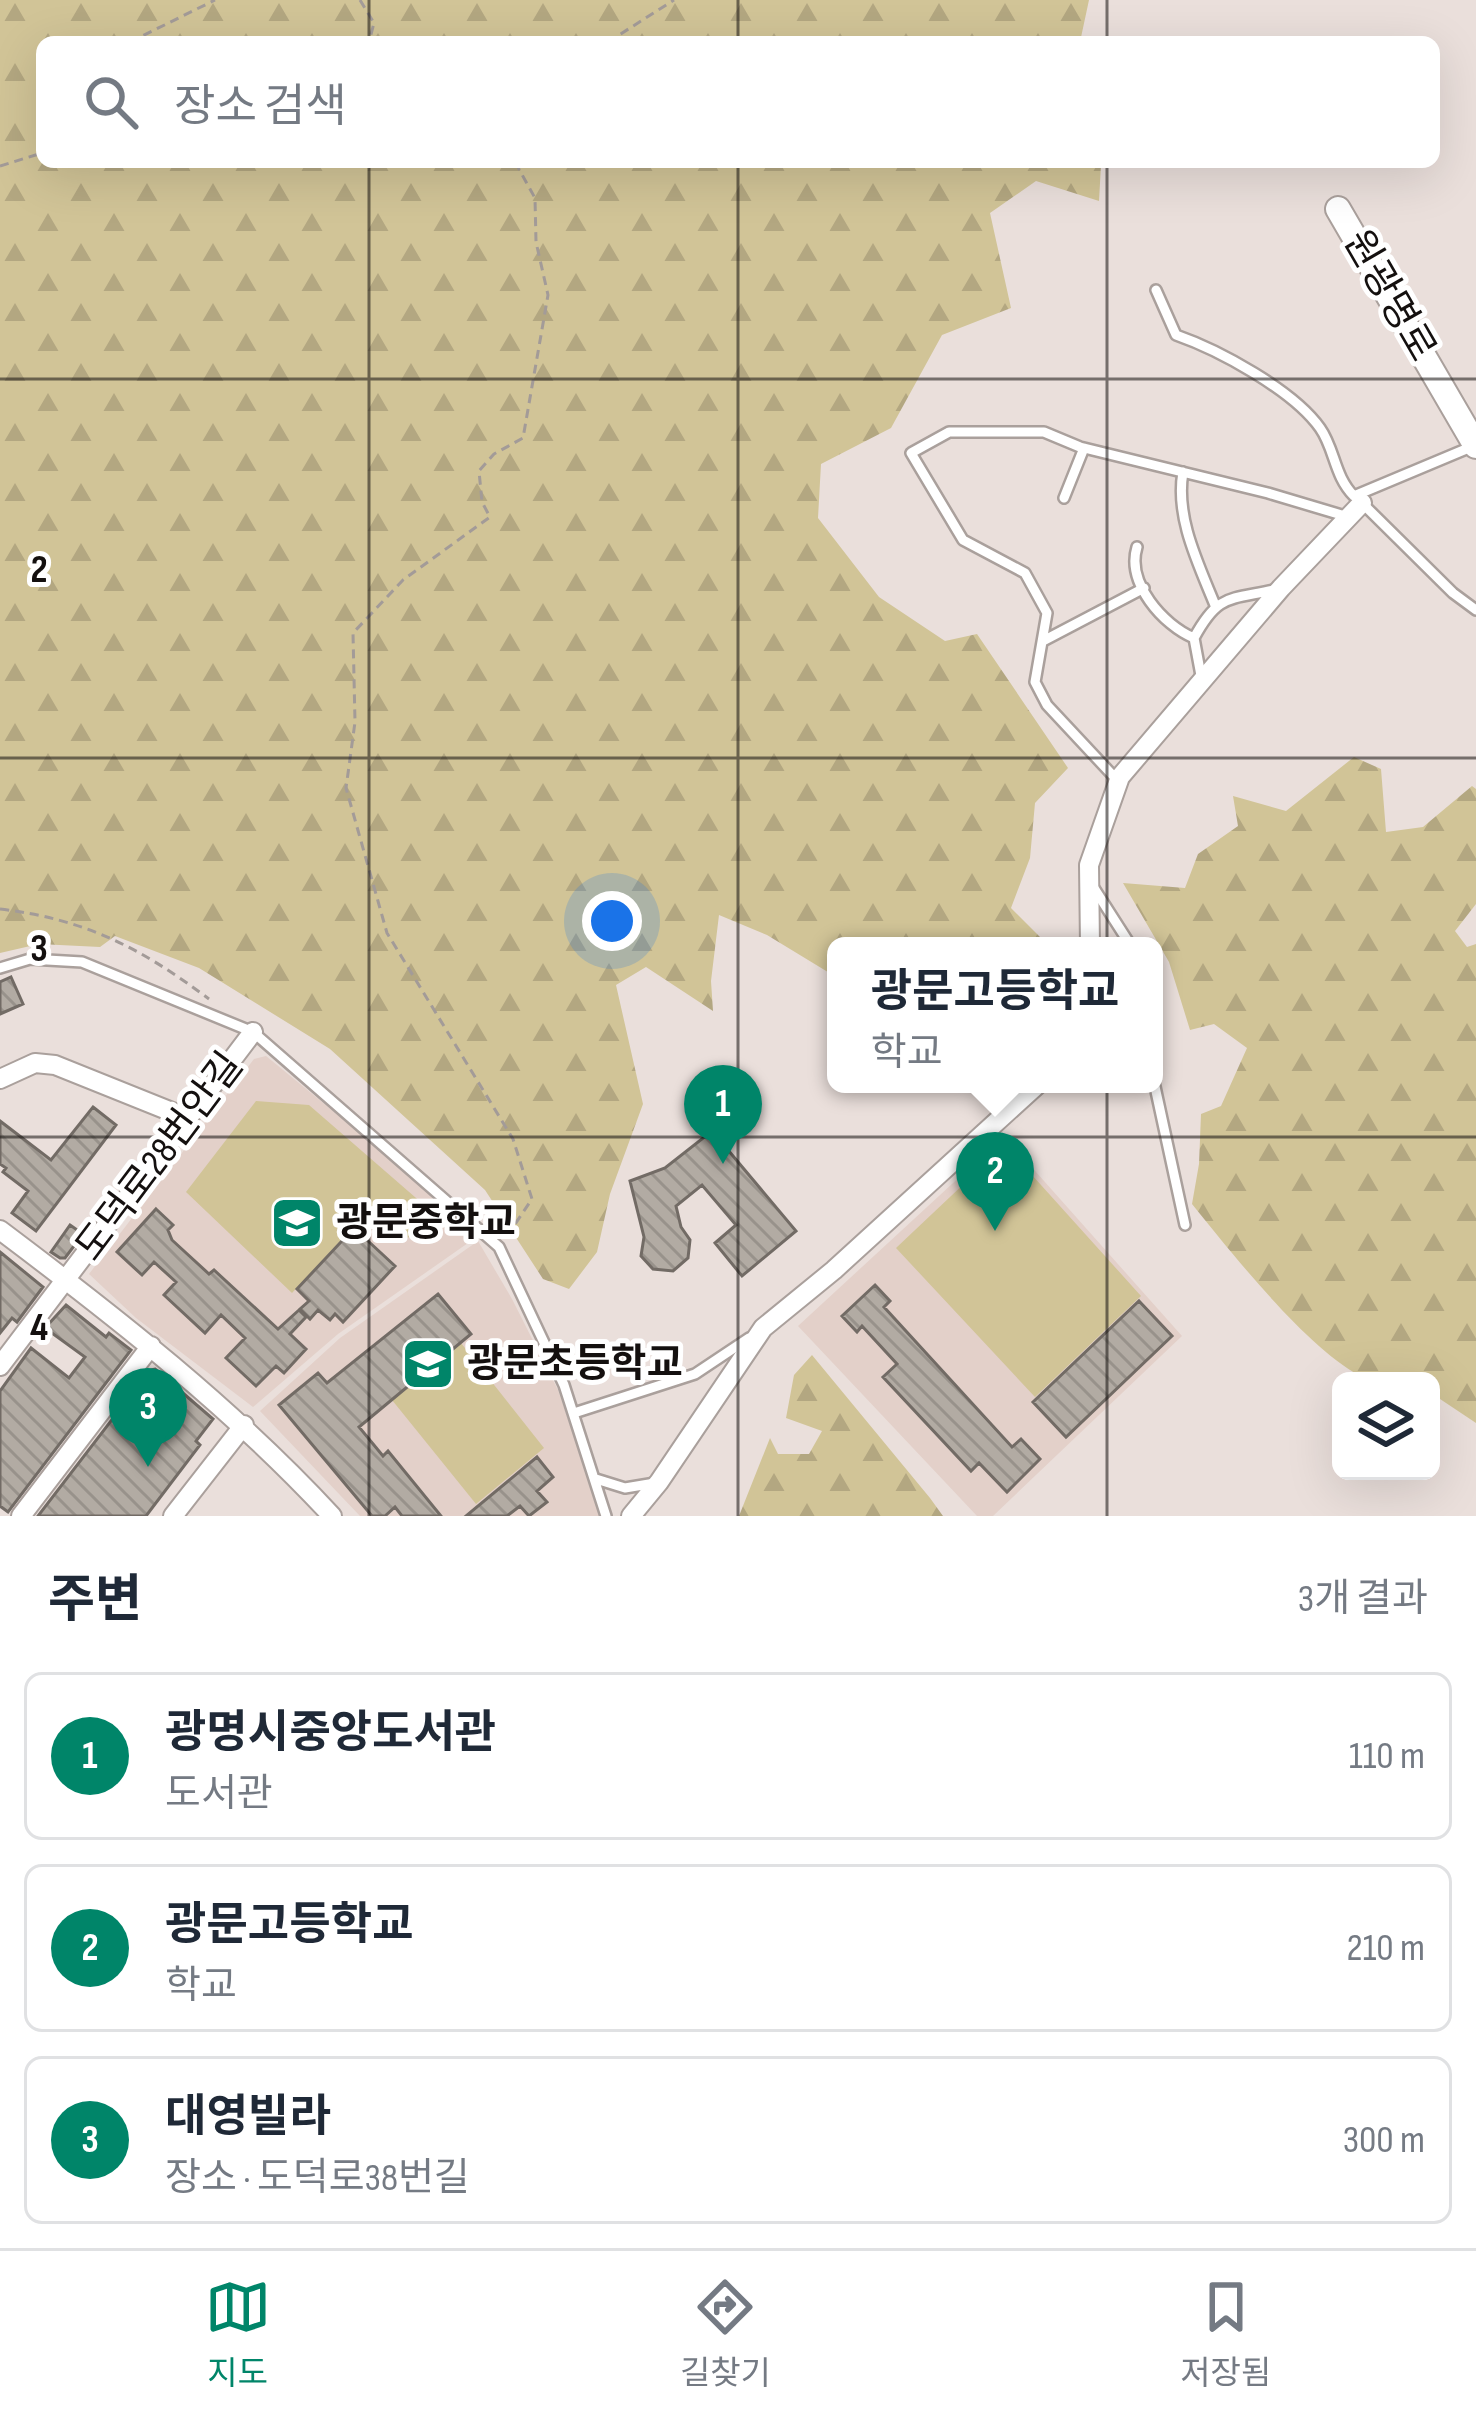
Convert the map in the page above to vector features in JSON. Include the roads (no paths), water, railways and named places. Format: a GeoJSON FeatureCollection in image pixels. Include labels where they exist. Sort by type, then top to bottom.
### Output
{"type":"FeatureCollection","features":[{"type":"Feature","properties":{"kind":"street","name":"원광명로"},"geometry":{"type":"LineString","coordinates":[[1338,208],[1476,445]]}},
{"type":"Feature","properties":{"kind":"street"},"geometry":{"type":"LineString","coordinates":[[1090,937],[1089,865],[1118,781],[1355,505]]}},
{"type":"Feature","properties":{"kind":"street","name":"도덕로28번안길"},"geometry":{"type":"LineString","coordinates":[[0,1366],[253,1032]]}},
{"type":"Feature","properties":{"kind":"street"},"geometry":{"type":"LineString","coordinates":[[0,1079],[35,1063],[56,1065],[187,1118]]}},
{"type":"Feature","properties":{"kind":"street"},"geometry":{"type":"LineString","coordinates":[[631,1516],[763,1328],[834,1270],[1028,1093]]}},
{"type":"Feature","properties":{"kind":"street","name":"도덕로28번안길"},"geometry":{"type":"LineString","coordinates":[[0,1230],[151,1346],[244,1425],[329,1515]]}},
{"type":"Feature","properties":{"kind":"street"},"geometry":{"type":"LineString","coordinates":[[21,1516],[151,1346]]}},
{"type":"Feature","properties":{"kind":"street"},"geometry":{"type":"LineString","coordinates":[[173,1516],[244,1425]]}},
{"type":"Feature","properties":{"kind":"lane"},"geometry":{"type":"LineString","coordinates":[[1156,290],[1176,334],[1212,349],[1307,412],[1324,432],[1339,478],[1355,505],[1476,610]]}},
{"type":"Feature","properties":{"kind":"lane"},"geometry":{"type":"LineString","coordinates":[[1118,781],[1047,706],[1035,682],[1048,613],[1025,573],[963,540],[911,453],[949,432],[1044,432],[1084,448],[1183,472],[1355,505],[1476,445]]}},
{"type":"Feature","properties":{"kind":"lane"},"geometry":{"type":"LineString","coordinates":[[1064,498],[1084,448]]}},
{"type":"Feature","properties":{"kind":"lane"},"geometry":{"type":"LineString","coordinates":[[1183,472],[1180,493],[1192,546],[1215,605]]}},
{"type":"Feature","properties":{"kind":"lane"},"geometry":{"type":"LineString","coordinates":[[1137,547],[1133,560],[1144,588],[1171,628],[1194,638]]}},
{"type":"Feature","properties":{"kind":"lane"},"geometry":{"type":"LineString","coordinates":[[1042,641],[1144,588]]}},
{"type":"Feature","properties":{"kind":"lane"},"geometry":{"type":"LineString","coordinates":[[1202,681],[1194,638],[1215,605],[1281,588]]}},
{"type":"Feature","properties":{"kind":"lane"},"geometry":{"type":"LineString","coordinates":[[1089,880],[1126,937]]}},
{"type":"Feature","properties":{"kind":"lane"},"geometry":{"type":"LineString","coordinates":[[0,968],[30,959],[82,962],[253,1032],[499,1247],[574,1413],[605,1516]]}},
{"type":"Feature","properties":{"kind":"lane"},"geometry":{"type":"LineString","coordinates":[[1156,1093],[1185,1225]]}},
{"type":"Feature","properties":{"kind":"lane"},"geometry":{"type":"LineString","coordinates":[[574,1413],[694,1374],[763,1328]]}},
{"type":"Feature","properties":{"kind":"lane"},"geometry":{"type":"LineString","coordinates":[[596,1479],[626,1488],[659,1482]]}},
{"type":"Feature","properties":{"kind":"place","name":"광명시중앙도서관"},"geometry":{"type":"Point","coordinates":[723,1164]}},
{"type":"Feature","properties":{"kind":"place","name":"광문중학교"},"geometry":{"type":"Point","coordinates":[297,1223]}},
{"type":"Feature","properties":{"kind":"place","name":"광문고등학교"},"geometry":{"type":"Point","coordinates":[995,1231]}},
{"type":"Feature","properties":{"kind":"place","name":"광문초등학교"},"geometry":{"type":"Point","coordinates":[428,1364]}},
{"type":"Feature","properties":{"kind":"place","name":"대영빌라"},"geometry":{"type":"Point","coordinates":[148,1467]}}]}
